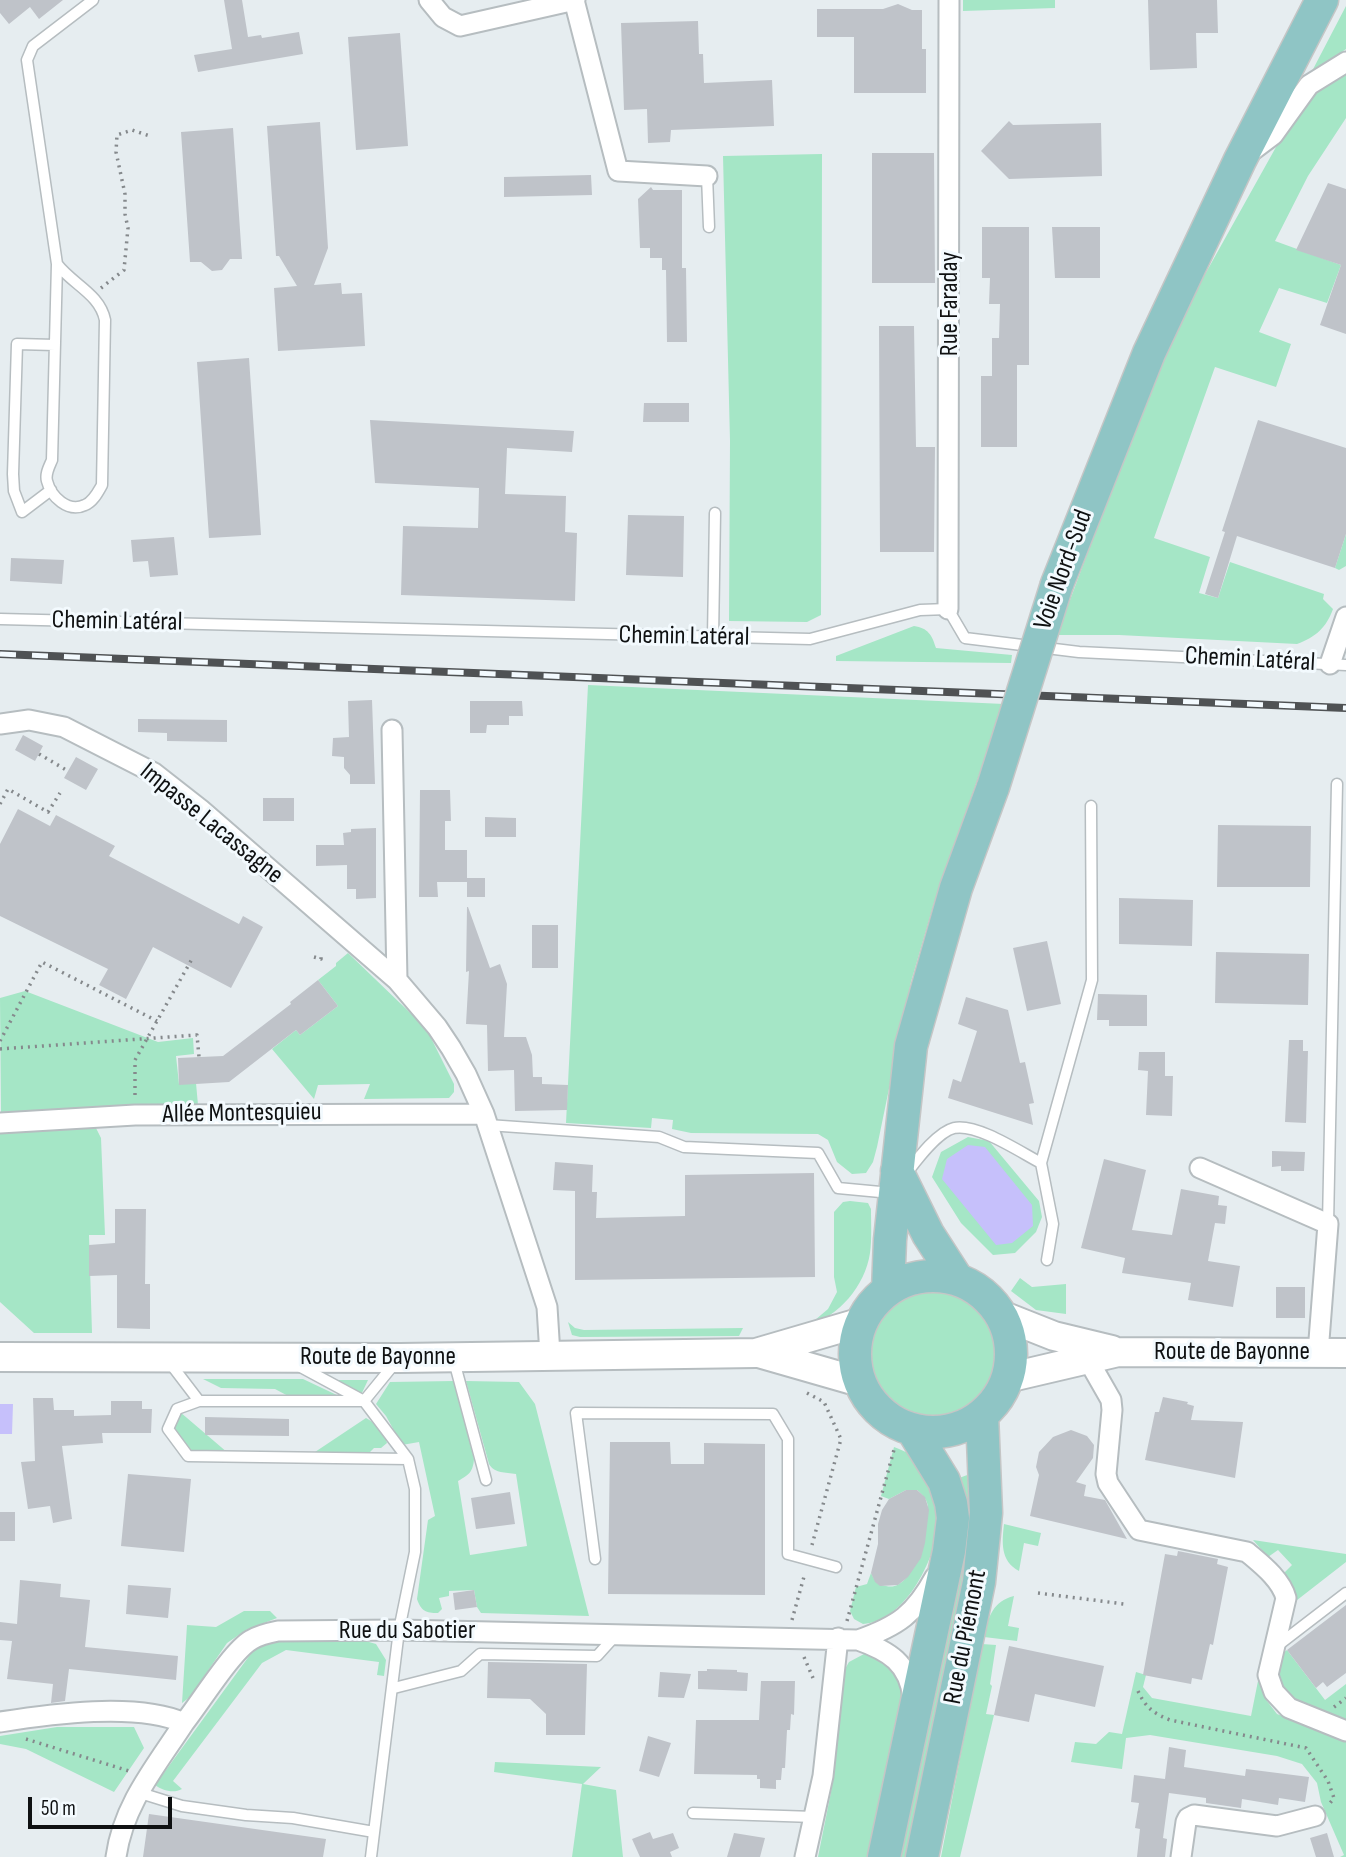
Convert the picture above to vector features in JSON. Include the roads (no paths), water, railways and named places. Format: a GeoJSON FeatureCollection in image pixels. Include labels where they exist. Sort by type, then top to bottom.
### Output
{"type":"FeatureCollection","features":[{"type":"Feature","properties":{"kind":"main road","name":"Voie Nord-Sud"},"geometry":{"type":"LineString","coordinates":[[888,1290],[911,1046],[956,888],[993,788],[1056,583],[1149,353],[1240,160],[1322,0]]}},
{"type":"Feature","properties":{"kind":"main road"},"geometry":{"type":"LineString","coordinates":[[898,1182],[957,1279]]}},
{"type":"Feature","properties":{"kind":"main road"},"geometry":{"type":"LineString","coordinates":[[933,1276],[957,1279],[985,1295],[1001,1315],[1009,1335],[1011,1357],[1007,1378],[997,1398],[982,1415],[960,1427],[904,1435],[872,1403],[860,1382],[855,1362],[856,1342],[862,1322],[873,1304],[888,1290],[909,1280],[933,1276]]}},
{"type":"Feature","properties":{"kind":"main road","name":"Route de Bayonne"},"geometry":{"type":"LineString","coordinates":[[1001,1315],[1054,1336],[1118,1352]]}},
{"type":"Feature","properties":{"kind":"main road","name":"Route de Bayonne"},"geometry":{"type":"LineString","coordinates":[[0,1357],[453,1357],[757,1353],[862,1322]]}},
{"type":"Feature","properties":{"kind":"main road","name":"Route de Bayonne"},"geometry":{"type":"LineString","coordinates":[[1007,1378],[1118,1352],[1346,1353]]}},
{"type":"Feature","properties":{"kind":"main road","name":"Route de Bayonne"},"geometry":{"type":"LineString","coordinates":[[757,1353],[860,1382]]}},
{"type":"Feature","properties":{"kind":"main road","name":"Rue du Piémont"},"geometry":{"type":"LineString","coordinates":[[922,1857],[979,1582],[986,1513],[982,1415]]}},
{"type":"Feature","properties":{"kind":"main road","name":"Rue du Piémont"},"geometry":{"type":"LineString","coordinates":[[884,1857],[949,1551],[953,1518],[944,1481],[904,1435]]}},
{"type":"Feature","properties":{"kind":"street"},"geometry":{"type":"LineString","coordinates":[[429,0],[443,17],[460,26],[574,0],[618,171],[707,176]]}},
{"type":"Feature","properties":{"kind":"street","name":"Rue Faraday"},"geometry":{"type":"LineString","coordinates":[[948,609],[949,0]]}},
{"type":"Feature","properties":{"kind":"street"},"geometry":{"type":"LineString","coordinates":[[1240,160],[1273,135],[1309,85],[1346,62]]}},
{"type":"Feature","properties":{"kind":"street"},"geometry":{"type":"LineString","coordinates":[[1338,665],[1346,617]]}},
{"type":"Feature","properties":{"kind":"street","name":"Impasse Lacassagne"},"geometry":{"type":"LineString","coordinates":[[4,720],[29,720],[64,727],[136,762],[200,809],[397,980],[451,1048],[486,1119],[547,1307],[551,1355]]}},
{"type":"Feature","properties":{"kind":"street"},"geometry":{"type":"LineString","coordinates":[[392,730],[397,980]]}},
{"type":"Feature","properties":{"kind":"street","name":"Allée Montesquieu"},"geometry":{"type":"LineString","coordinates":[[0,1123],[135,1115],[335,1112],[486,1119]]}},
{"type":"Feature","properties":{"kind":"street"},"geometry":{"type":"LineString","coordinates":[[1200,1168],[1328,1224],[1318,1353]]}},
{"type":"Feature","properties":{"kind":"street"},"geometry":{"type":"LineString","coordinates":[[1087,1358],[1111,1400],[1106,1474],[1108,1483],[1139,1530],[1247,1552],[1259,1562],[1281,1586],[1286,1598],[1268,1675],[1274,1692],[1289,1708],[1346,1731]]}},
{"type":"Feature","properties":{"kind":"street","name":"Rue du Sabotier"},"geometry":{"type":"LineString","coordinates":[[858,1640],[901,1622],[914,1610],[925,1596],[949,1551]]}},
{"type":"Feature","properties":{"kind":"street","name":"Rue du Sabotier"},"geometry":{"type":"LineString","coordinates":[[116,1857],[121,1830],[142,1786],[184,1723],[236,1653],[249,1640],[278,1631],[617,1634],[799,1642],[858,1640],[881,1648],[898,1662],[908,1677],[915,1715]]}},
{"type":"Feature","properties":{"kind":"street"},"geometry":{"type":"LineString","coordinates":[[805,1857],[823,1776],[838,1639]]}},
{"type":"Feature","properties":{"kind":"street"},"geometry":{"type":"LineString","coordinates":[[0,1722],[55,1713],[110,1712],[168,1716],[184,1723]]}},
{"type":"Feature","properties":{"kind":"street"},"geometry":{"type":"LineString","coordinates":[[1181,1857],[1186,1822],[1194,1815],[1277,1826],[1315,1816]]}},
{"type":"Feature","properties":{"kind":"lane"},"geometry":{"type":"LineString","coordinates":[[57,264],[67,277],[91,295],[102,308],[105,320],[102,485],[96,496],[85,505],[72,507],[61,503],[47,480],[52,460],[57,264],[26,60],[33,46],[93,0]]}},
{"type":"Feature","properties":{"kind":"lane"},"geometry":{"type":"LineString","coordinates":[[707,176],[709,227]]}},
{"type":"Feature","properties":{"kind":"lane"},"geometry":{"type":"LineString","coordinates":[[51,490],[22,512],[14,491],[13,474],[17,344],[55,345]]}},
{"type":"Feature","properties":{"kind":"lane"},"geometry":{"type":"LineString","coordinates":[[713,638],[715,513]]}},
{"type":"Feature","properties":{"kind":"lane","name":"Chemin Latéral"},"geometry":{"type":"LineString","coordinates":[[0,619],[810,639],[849,631],[920,610],[948,609],[965,638],[1079,652],[1338,665]]}},
{"type":"Feature","properties":{"kind":"lane"},"geometry":{"type":"LineString","coordinates":[[1328,1224],[1337,784]]}},
{"type":"Feature","properties":{"kind":"lane"},"geometry":{"type":"LineString","coordinates":[[1047,1261],[1053,1224],[1041,1163],[1092,980],[1091,806]]}},
{"type":"Feature","properties":{"kind":"lane"},"geometry":{"type":"LineString","coordinates":[[486,1119],[659,1137],[684,1147],[818,1153],[838,1188],[898,1182],[940,1135],[953,1128],[983,1133],[1041,1163]]}},
{"type":"Feature","properties":{"kind":"lane"},"geometry":{"type":"LineString","coordinates":[[166,1357],[199,1401]]}},
{"type":"Feature","properties":{"kind":"lane"},"geometry":{"type":"LineString","coordinates":[[282,1357],[364,1401],[408,1459],[415,1489],[415,1552],[400,1630],[372,1857]]}},
{"type":"Feature","properties":{"kind":"lane"},"geometry":{"type":"LineString","coordinates":[[364,1401],[400,1357]]}},
{"type":"Feature","properties":{"kind":"lane"},"geometry":{"type":"LineString","coordinates":[[453,1357],[486,1480]]}},
{"type":"Feature","properties":{"kind":"lane"},"geometry":{"type":"LineString","coordinates":[[364,1401],[199,1401],[177,1409],[167,1429],[188,1457],[408,1459]]}},
{"type":"Feature","properties":{"kind":"lane"},"geometry":{"type":"LineString","coordinates":[[595,1559],[576,1413],[773,1414],[788,1439],[788,1554],[836,1567]]}},
{"type":"Feature","properties":{"kind":"lane"},"geometry":{"type":"LineString","coordinates":[[1274,1648],[1346,1593]]}},
{"type":"Feature","properties":{"kind":"lane"},"geometry":{"type":"LineString","coordinates":[[394,1688],[461,1671],[480,1654],[597,1656],[617,1634]]}},
{"type":"Feature","properties":{"kind":"lane"},"geometry":{"type":"LineString","coordinates":[[142,1786],[182,1806],[293,1818],[374,1832]]}},
{"type":"Feature","properties":{"kind":"lane"},"geometry":{"type":"LineString","coordinates":[[693,1813],[814,1817]]}},
{"type":"Feature","properties":{"kind":"railway"},"geometry":{"type":"LineString","coordinates":[[0,654],[1346,708]]}}]}
